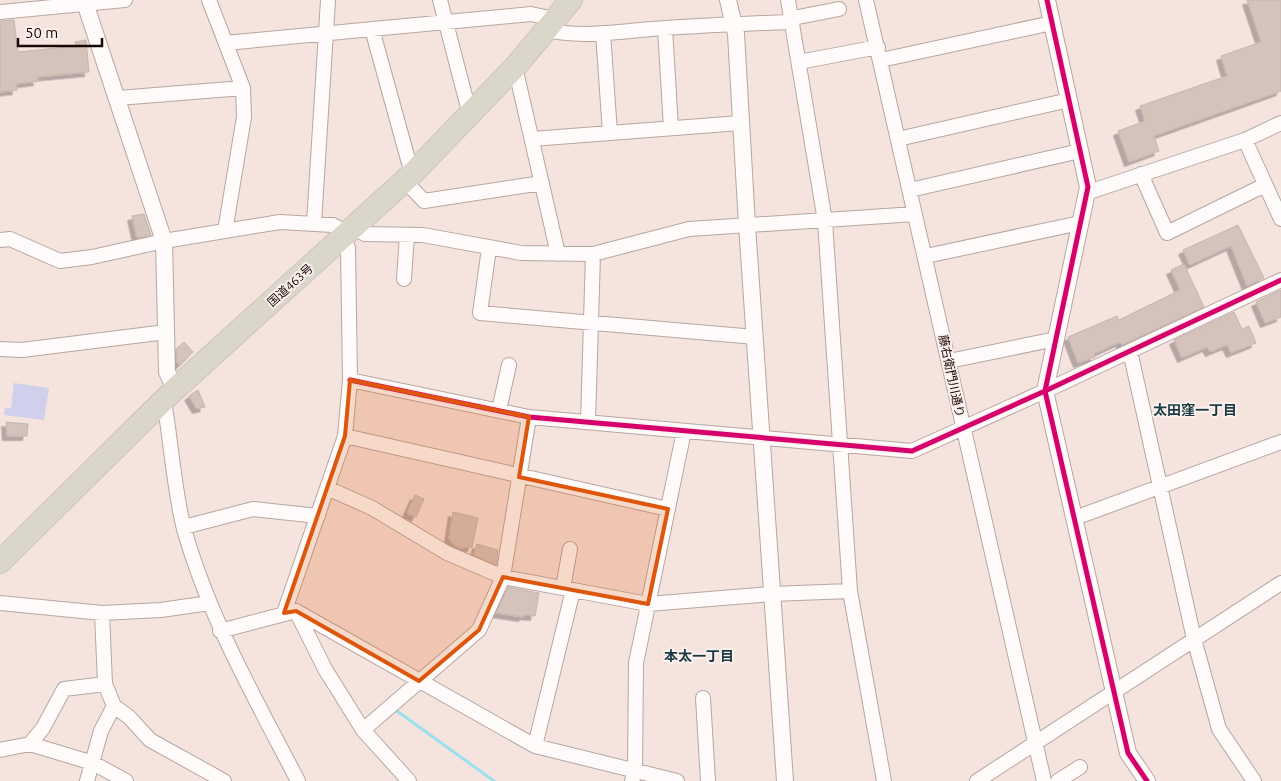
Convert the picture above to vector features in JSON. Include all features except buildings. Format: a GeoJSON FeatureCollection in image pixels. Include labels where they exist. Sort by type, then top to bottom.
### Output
{"type":"FeatureCollection","features":[{"type":"Feature","properties":{"kind":"highway","name":"国道463号"},"geometry":{"type":"LineString","coordinates":[[0,562],[169,395],[408,177],[515,67],[571,0]]}},
{"type":"Feature","properties":{"kind":"street"},"geometry":{"type":"LineString","coordinates":[[0,12],[85,2],[125,0]]}},
{"type":"Feature","properties":{"kind":"street"},"geometry":{"type":"LineString","coordinates":[[209,0],[243,88],[244,117],[225,231]]}},
{"type":"Feature","properties":{"kind":"street"},"geometry":{"type":"LineString","coordinates":[[314,223],[328,0]]}},
{"type":"Feature","properties":{"kind":"street"},"geometry":{"type":"LineString","coordinates":[[440,0],[470,115]]}},
{"type":"Feature","properties":{"kind":"street"},"geometry":{"type":"LineString","coordinates":[[728,0],[734,25],[785,781]]}},
{"type":"Feature","properties":{"kind":"street"},"geometry":{"type":"LineString","coordinates":[[788,0],[793,18],[824,221],[850,591],[884,781]]}},
{"type":"Feature","properties":{"kind":"street","name":"藤右衛門川通り"},"geometry":{"type":"LineString","coordinates":[[868,0],[1044,781]]}},
{"type":"Feature","properties":{"kind":"street"},"geometry":{"type":"LineString","coordinates":[[1047,0],[1088,187],[1046,391],[1128,753],[1146,781]]}},
{"type":"Feature","properties":{"kind":"street"},"geometry":{"type":"LineString","coordinates":[[85,2],[164,241],[167,376],[184,527],[220,631],[298,781]]}},
{"type":"Feature","properties":{"kind":"street"},"geometry":{"type":"LineString","coordinates":[[226,43],[531,14],[550,25],[558,33],[604,33],[789,22],[793,18],[839,8]]}},
{"type":"Feature","properties":{"kind":"street"},"geometry":{"type":"LineString","coordinates":[[799,62],[879,53],[1052,23]]}},
{"type":"Feature","properties":{"kind":"street"},"geometry":{"type":"LineString","coordinates":[[665,28],[671,128]]}},
{"type":"Feature","properties":{"kind":"street"},"geometry":{"type":"LineString","coordinates":[[372,29],[408,177],[424,201],[542,182]]}},
{"type":"Feature","properties":{"kind":"street"},"geometry":{"type":"LineString","coordinates":[[604,33],[610,133]]}},
{"type":"Feature","properties":{"kind":"street"},"geometry":{"type":"LineString","coordinates":[[515,67],[558,254]]}},
{"type":"Feature","properties":{"kind":"street"},"geometry":{"type":"LineString","coordinates":[[118,98],[243,88]]}},
{"type":"Feature","properties":{"kind":"street"},"geometry":{"type":"LineString","coordinates":[[898,139],[1069,100]]}},
{"type":"Feature","properties":{"kind":"street"},"geometry":{"type":"LineString","coordinates":[[532,139],[740,123]]}},
{"type":"Feature","properties":{"kind":"street"},"geometry":{"type":"LineString","coordinates":[[1086,193],[1245,140],[1281,123]]}},
{"type":"Feature","properties":{"kind":"street"},"geometry":{"type":"LineString","coordinates":[[1245,140],[1281,219]]}},
{"type":"Feature","properties":{"kind":"street"},"geometry":{"type":"LineString","coordinates":[[910,190],[1080,151]]}},
{"type":"Feature","properties":{"kind":"street"},"geometry":{"type":"LineString","coordinates":[[1141,174],[1167,233],[1265,185]]}},
{"type":"Feature","properties":{"kind":"street"},"geometry":{"type":"LineString","coordinates":[[0,240],[10,239],[60,261],[92,257],[164,241],[280,222],[333,225],[349,232],[365,234],[423,235],[521,253],[593,254],[689,229],[915,214]]}},
{"type":"Feature","properties":{"kind":"street"},"geometry":{"type":"LineString","coordinates":[[926,256],[1080,223]]}},
{"type":"Feature","properties":{"kind":"street"},"geometry":{"type":"LineString","coordinates":[[349,232],[350,380],[345,436],[318,516],[290,612],[363,730],[409,781]]}},
{"type":"Feature","properties":{"kind":"street"},"geometry":{"type":"LineString","coordinates":[[404,279],[408,235]]}},
{"type":"Feature","properties":{"kind":"street"},"geometry":{"type":"LineString","coordinates":[[489,248],[480,313],[755,337]]}},
{"type":"Feature","properties":{"kind":"street"},"geometry":{"type":"LineString","coordinates":[[588,422],[593,254]]}},
{"type":"Feature","properties":{"kind":"street"},"geometry":{"type":"LineString","coordinates":[[350,380],[529,417],[912,451],[1046,391],[1281,280]]}},
{"type":"Feature","properties":{"kind":"street"},"geometry":{"type":"LineString","coordinates":[[0,349],[22,350],[166,332]]}},
{"type":"Feature","properties":{"kind":"street"},"geometry":{"type":"LineString","coordinates":[[949,361],[1056,339]]}},
{"type":"Feature","properties":{"kind":"street"},"geometry":{"type":"LineString","coordinates":[[1130,351],[1194,639],[1219,729],[1254,781]]}},
{"type":"Feature","properties":{"kind":"street"},"geometry":{"type":"LineString","coordinates":[[500,410],[509,365]]}},
{"type":"Feature","properties":{"kind":"street"},"geometry":{"type":"LineString","coordinates":[[363,730],[479,630],[503,577],[529,417]]}},
{"type":"Feature","properties":{"kind":"street"},"geometry":{"type":"LineString","coordinates":[[634,776],[636,663],[684,431]]}},
{"type":"Feature","properties":{"kind":"street"},"geometry":{"type":"LineString","coordinates":[[345,436],[519,477],[668,509]]}},
{"type":"Feature","properties":{"kind":"street"},"geometry":{"type":"LineString","coordinates":[[1075,518],[1281,442]]}},
{"type":"Feature","properties":{"kind":"street"},"geometry":{"type":"LineString","coordinates":[[327,488],[372,508],[447,553],[503,577],[648,604],[772,594],[850,591]]}},
{"type":"Feature","properties":{"kind":"street"},"geometry":{"type":"LineString","coordinates":[[184,527],[252,509],[318,516]]}},
{"type":"Feature","properties":{"kind":"street"},"geometry":{"type":"LineString","coordinates":[[535,746],[568,589],[570,549]]}},
{"type":"Feature","properties":{"kind":"street"},"geometry":{"type":"LineString","coordinates":[[977,781],[1281,583]]}},
{"type":"Feature","properties":{"kind":"street"},"geometry":{"type":"LineString","coordinates":[[0,603],[102,613],[161,610],[209,603]]}},
{"type":"Feature","properties":{"kind":"street"},"geometry":{"type":"LineString","coordinates":[[220,631],[290,612],[420,681],[535,746],[634,776],[676,781]]}},
{"type":"Feature","properties":{"kind":"street"},"geometry":{"type":"LineString","coordinates":[[102,613],[105,684],[114,706],[129,717],[150,740],[224,781]]}},
{"type":"Feature","properties":{"kind":"street"},"geometry":{"type":"LineString","coordinates":[[30,744],[43,728],[64,689],[105,684]]}},
{"type":"Feature","properties":{"kind":"street"},"geometry":{"type":"LineString","coordinates":[[703,698],[708,781]]}},
{"type":"Feature","properties":{"kind":"street"},"geometry":{"type":"LineString","coordinates":[[87,781],[101,731],[114,706]]}},
{"type":"Feature","properties":{"kind":"street"},"geometry":{"type":"LineString","coordinates":[[0,750],[30,744],[93,762],[126,781]]}},
{"type":"Feature","properties":{"kind":"street"},"geometry":{"type":"LineString","coordinates":[[1058,781],[1080,767]]}},
{"type":"Feature","properties":{"kind":"highlighted area"},"geometry":{"type":"Polygon","coordinates":[[[350,380],[529,417],[519,477],[668,509],[648,604],[503,577],[479,630],[419,681],[296,611],[284,613],[345,436],[350,380]]]}},
{"type":"Feature","properties":{"kind":"shaded area"},"geometry":{"type":"Polygon","coordinates":[[[14,383],[49,388],[44,420],[4,415],[5,408],[11,408],[14,383]]]}},
{"type":"Feature","properties":{"kind":"waterway"},"geometry":{"type":"LineString","coordinates":[[397,711],[494,781]]}},
{"type":"Feature","properties":{"kind":"cycle path"},"geometry":{"type":"LineString","coordinates":[[1047,0],[1088,187],[1045,391],[1128,753],[1147,781]]}},
{"type":"Feature","properties":{"kind":"cycle path"},"geometry":{"type":"LineString","coordinates":[[350,380],[529,417],[912,451],[1281,280]]}},
{"type":"Feature","properties":{"kind":"district","name":"太田窪一丁目"},"geometry":{"type":"Point","coordinates":[1195,410]}},
{"type":"Feature","properties":{"kind":"district","name":"本太一丁目"},"geometry":{"type":"Point","coordinates":[699,656]}}]}
